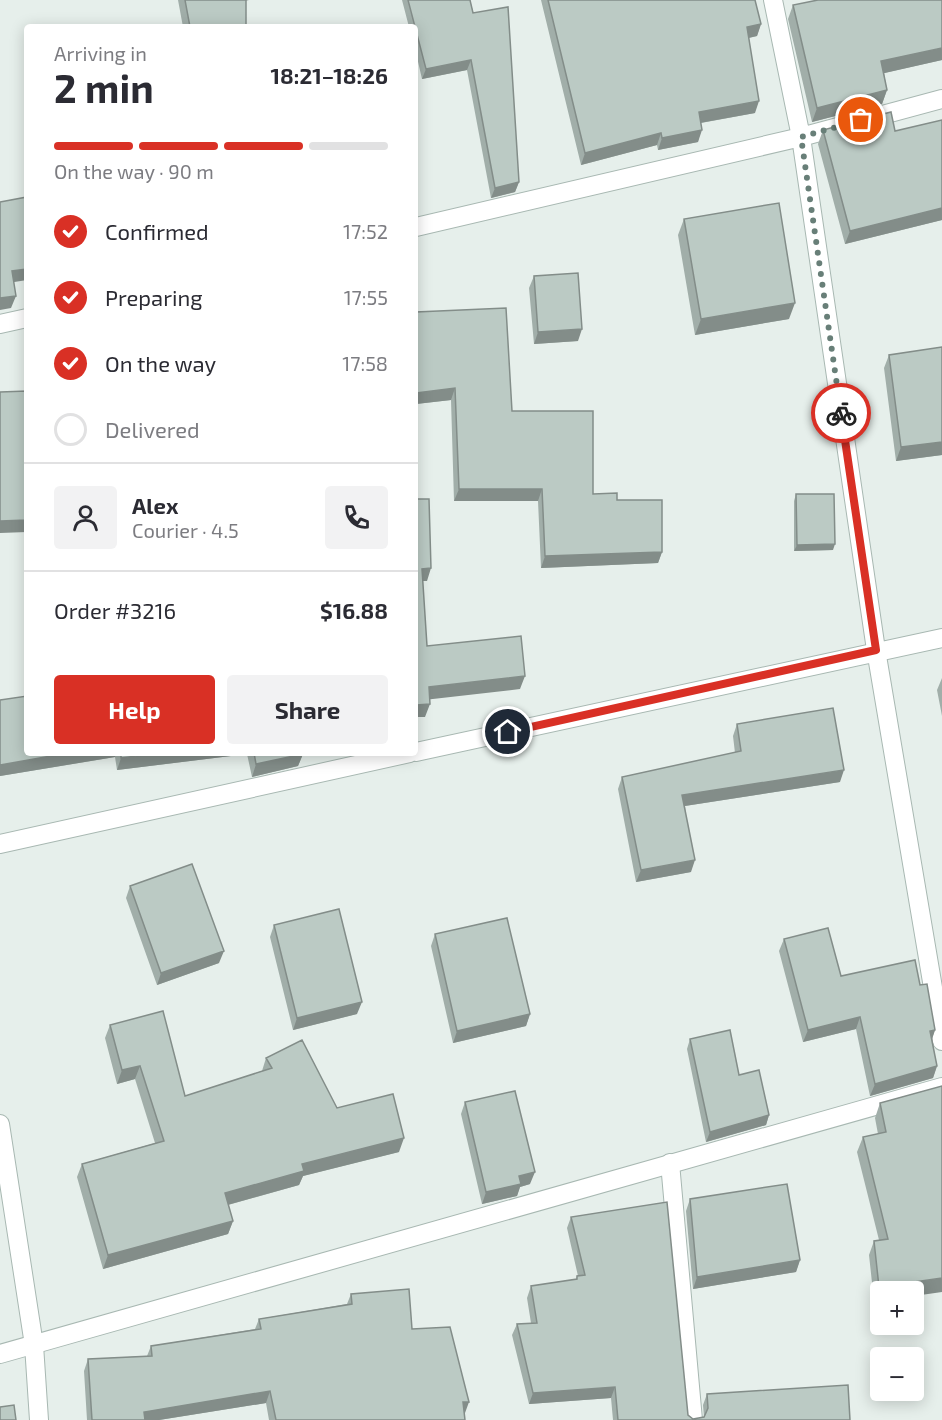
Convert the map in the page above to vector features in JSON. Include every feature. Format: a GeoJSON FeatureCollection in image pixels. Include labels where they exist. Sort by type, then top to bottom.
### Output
{"type":"FeatureCollection","features":[{"type":"Feature","properties":{"kind":"street"},"geometry":{"type":"LineString","coordinates":[[773,0],[801,137],[876,650],[942,1041]]}},
{"type":"Feature","properties":{"kind":"street"},"geometry":{"type":"LineString","coordinates":[[418,227],[801,137],[942,99]]}},
{"type":"Feature","properties":{"kind":"street"},"geometry":{"type":"LineString","coordinates":[[0,324],[24,319]]}},
{"type":"Feature","properties":{"kind":"street"},"geometry":{"type":"LineString","coordinates":[[418,752],[876,650],[942,638]]}},
{"type":"Feature","properties":{"kind":"street"},"geometry":{"type":"LineString","coordinates":[[0,843],[397,756]]}},
{"type":"Feature","properties":{"kind":"street"},"geometry":{"type":"LineString","coordinates":[[0,1354],[942,1087]]}},
{"type":"Feature","properties":{"kind":"street"},"geometry":{"type":"LineString","coordinates":[[0,1124],[34,1345],[39,1420]]}},
{"type":"Feature","properties":{"kind":"street"},"geometry":{"type":"LineString","coordinates":[[670,1163],[693,1420]]}},
{"type":"Feature","properties":{"kind":"building"},"geometry":{"type":"Polygon","coordinates":[[[185,0],[246,0],[246,24],[189,24],[185,0]]]}},
{"type":"Feature","properties":{"kind":"building"},"geometry":{"type":"Polygon","coordinates":[[[408,0],[470,0],[473,13],[508,7],[519,182],[495,188],[471,60],[426,69],[418,38],[418,24],[414,24],[408,0]]]}},
{"type":"Feature","properties":{"kind":"building"},"geometry":{"type":"Polygon","coordinates":[[[548,0],[755,0],[761,24],[747,27],[759,101],[699,112],[702,130],[662,138],[661,133],[585,153],[548,0]]]}},
{"type":"Feature","properties":{"kind":"building"},"geometry":{"type":"Polygon","coordinates":[[[818,0],[942,0],[942,48],[881,61],[887,90],[817,108],[793,5],[818,0]]]}},
{"type":"Feature","properties":{"kind":"building"},"geometry":{"type":"Polygon","coordinates":[[[891,112],[895,131],[942,120],[942,208],[850,231],[823,130],[891,112]]]}},
{"type":"Feature","properties":{"kind":"building"},"geometry":{"type":"Polygon","coordinates":[[[24,198],[24,269],[12,271],[16,296],[0,298],[0,202],[24,198]]]}},
{"type":"Feature","properties":{"kind":"building"},"geometry":{"type":"Polygon","coordinates":[[[779,203],[795,303],[701,319],[684,219],[779,203]]]}},
{"type":"Feature","properties":{"kind":"building"},"geometry":{"type":"Polygon","coordinates":[[[578,273],[582,329],[538,332],[534,276],[578,273]]]}},
{"type":"Feature","properties":{"kind":"building"},"geometry":{"type":"Polygon","coordinates":[[[506,308],[512,411],[593,411],[593,494],[617,493],[617,500],[662,500],[662,552],[545,556],[542,489],[459,489],[455,388],[418,393],[418,312],[506,308]]]}},
{"type":"Feature","properties":{"kind":"building"},"geometry":{"type":"Polygon","coordinates":[[[942,347],[942,442],[901,447],[889,355],[942,347]]]}},
{"type":"Feature","properties":{"kind":"building"},"geometry":{"type":"Polygon","coordinates":[[[24,391],[24,520],[0,521],[0,392],[24,391]]]}},
{"type":"Feature","properties":{"kind":"building"},"geometry":{"type":"Polygon","coordinates":[[[796,494],[834,494],[835,544],[797,545],[796,494]]]}},
{"type":"Feature","properties":{"kind":"building"},"geometry":{"type":"Polygon","coordinates":[[[418,499],[429,499],[431,568],[422,569],[427,646],[521,636],[525,676],[429,687],[430,704],[418,705],[418,499]]]}},
{"type":"Feature","properties":{"kind":"building"},"geometry":{"type":"Polygon","coordinates":[[[24,696],[24,756],[51,756],[0,765],[0,700],[24,696]]]}},
{"type":"Feature","properties":{"kind":"building"},"geometry":{"type":"Polygon","coordinates":[[[833,708],[844,770],[682,795],[695,860],[641,870],[622,777],[741,751],[737,724],[833,708]]]}},
{"type":"Feature","properties":{"kind":"building"},"geometry":{"type":"Polygon","coordinates":[[[255,756],[294,756],[256,764],[255,756]]]}},
{"type":"Feature","properties":{"kind":"building"},"geometry":{"type":"Polygon","coordinates":[[[192,864],[224,951],[161,973],[130,886],[192,864]]]}},
{"type":"Feature","properties":{"kind":"building"},"geometry":{"type":"Polygon","coordinates":[[[339,909],[362,1002],[297,1018],[274,925],[339,909]]]}},
{"type":"Feature","properties":{"kind":"building"},"geometry":{"type":"Polygon","coordinates":[[[507,918],[530,1014],[457,1031],[435,934],[507,918]]]}},
{"type":"Feature","properties":{"kind":"building"},"geometry":{"type":"Polygon","coordinates":[[[828,928],[841,976],[915,960],[920,985],[927,984],[935,1030],[930,1031],[937,1066],[875,1084],[860,1017],[808,1030],[784,939],[828,928]]]}},
{"type":"Feature","properties":{"kind":"building"},"geometry":{"type":"Polygon","coordinates":[[[163,1011],[185,1096],[272,1068],[266,1058],[302,1040],[337,1108],[393,1094],[404,1138],[302,1164],[304,1171],[225,1193],[233,1221],[108,1255],[82,1164],[164,1141],[140,1066],[122,1070],[110,1025],[163,1011]]]}},
{"type":"Feature","properties":{"kind":"building"},"geometry":{"type":"Polygon","coordinates":[[[730,1030],[739,1075],[759,1070],[769,1115],[710,1132],[690,1039],[730,1030]]]}},
{"type":"Feature","properties":{"kind":"building"},"geometry":{"type":"Polygon","coordinates":[[[942,1086],[942,1278],[921,1281],[878,1281],[874,1241],[888,1239],[863,1137],[886,1132],[880,1103],[942,1086]]]}},
{"type":"Feature","properties":{"kind":"building"},"geometry":{"type":"Polygon","coordinates":[[[515,1091],[535,1172],[519,1176],[521,1184],[486,1192],[465,1102],[515,1091]]]}},
{"type":"Feature","properties":{"kind":"building"},"geometry":{"type":"Polygon","coordinates":[[[787,1184],[800,1260],[697,1277],[690,1199],[787,1184]]]}},
{"type":"Feature","properties":{"kind":"building"},"geometry":{"type":"Polygon","coordinates":[[[667,1202],[688,1415],[693,1419],[704,1417],[708,1408],[707,1394],[848,1385],[850,1420],[618,1420],[615,1387],[533,1393],[517,1324],[537,1323],[531,1286],[577,1279],[577,1276],[585,1275],[571,1217],[667,1202]]]}},
{"type":"Feature","properties":{"kind":"building"},"geometry":{"type":"Polygon","coordinates":[[[409,1289],[412,1329],[450,1327],[469,1402],[463,1402],[465,1420],[276,1420],[270,1391],[144,1412],[145,1420],[92,1420],[88,1359],[152,1356],[151,1346],[261,1329],[259,1319],[352,1304],[351,1294],[409,1289]]]}},
{"type":"Feature","properties":{"kind":"building"},"geometry":{"type":"Polygon","coordinates":[[[14,1405],[16,1420],[0,1420],[0,1407],[14,1405]]]}},
{"type":"Feature","properties":{"kind":"way so far"},"geometry":{"type":"LineString","coordinates":[[841,413],[801,137],[861,120]]}},
{"type":"Feature","properties":{"kind":"route"},"geometry":{"type":"LineString","coordinates":[[508,732],[876,650],[841,413]]}}]}
